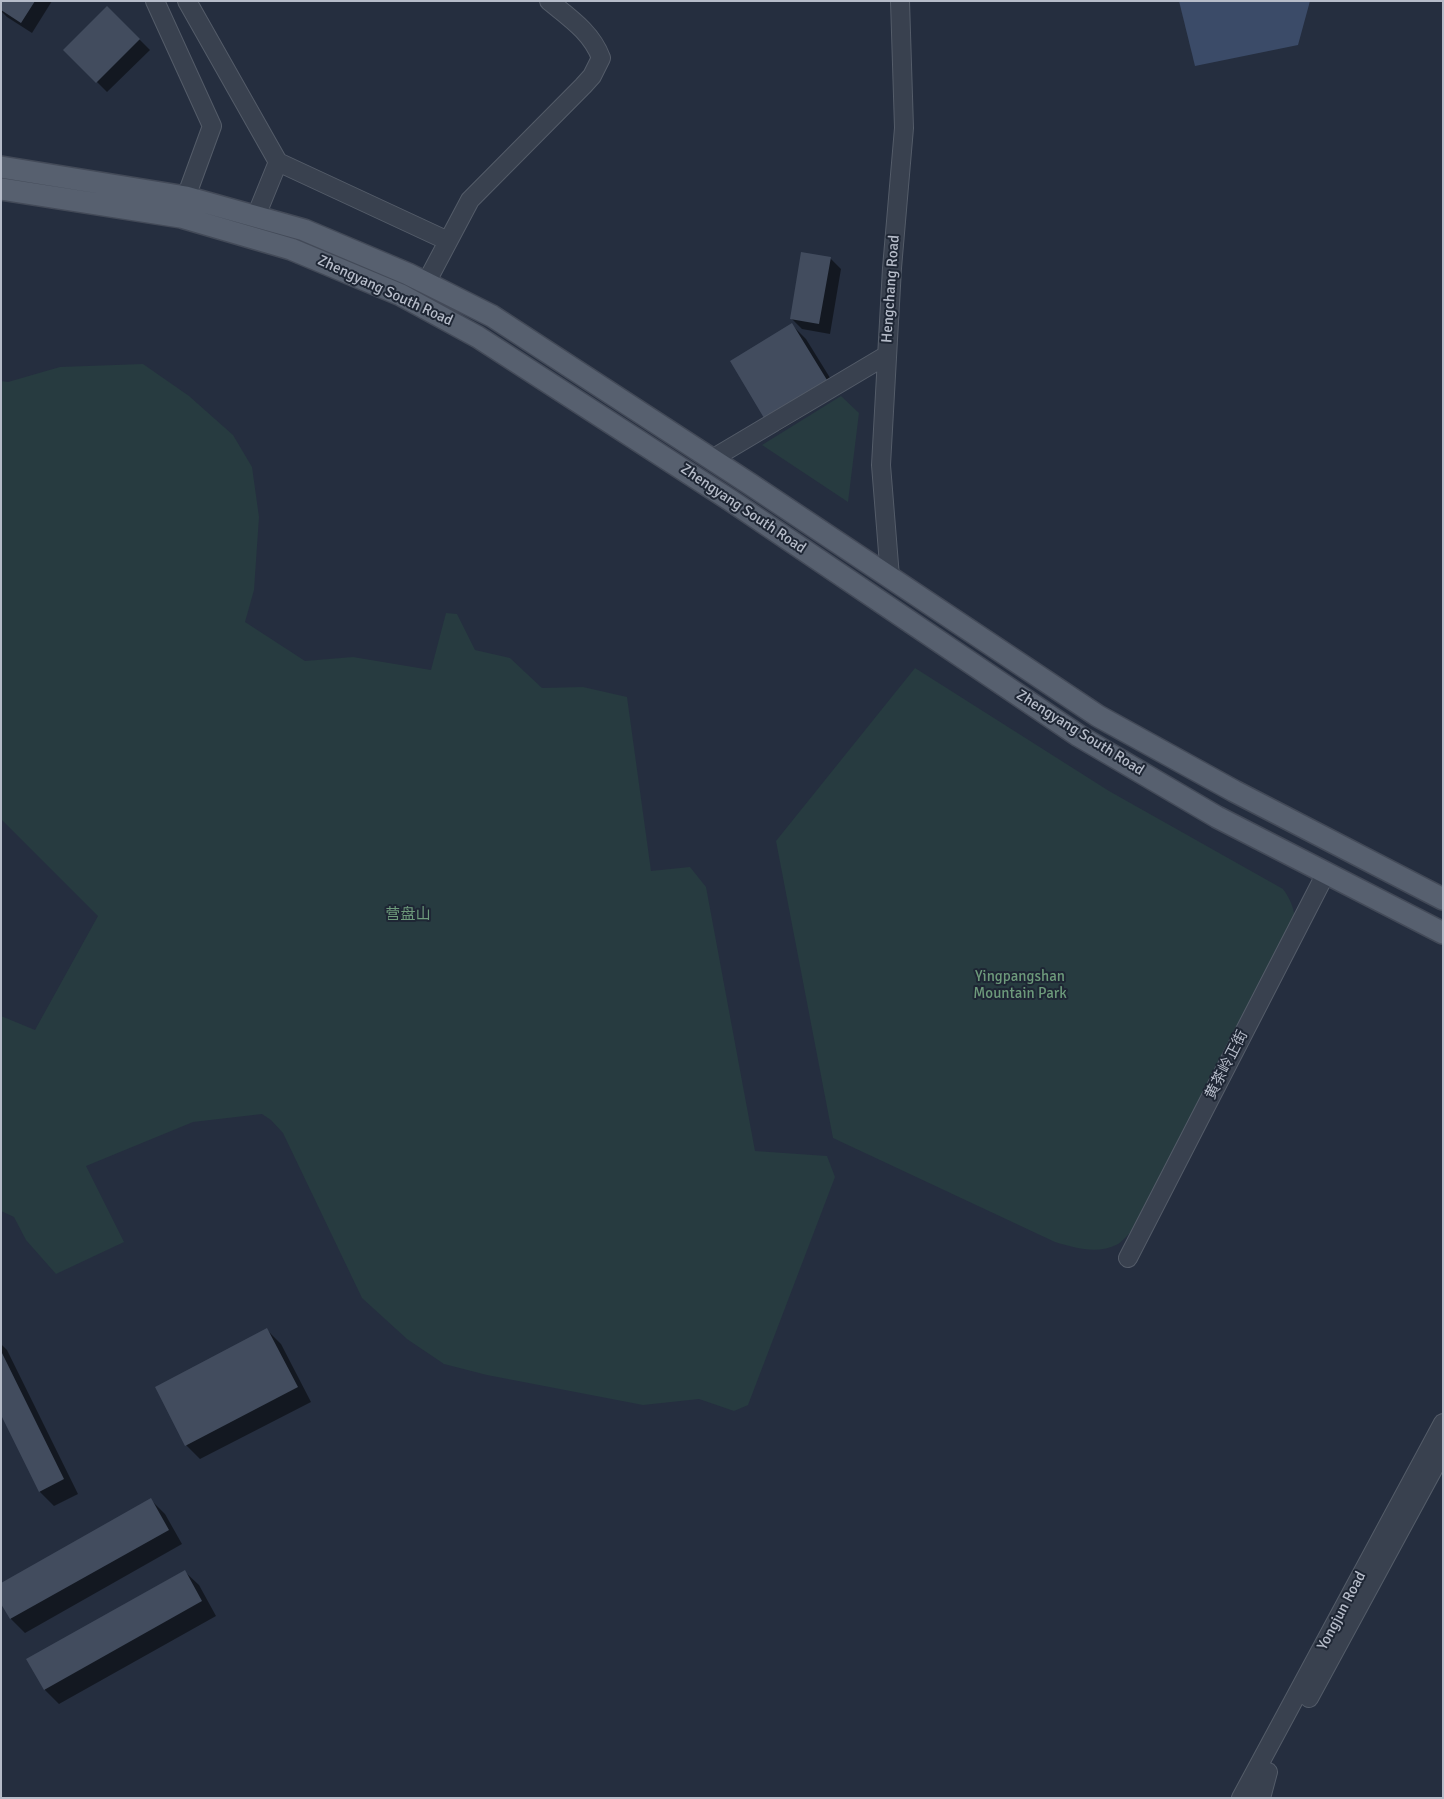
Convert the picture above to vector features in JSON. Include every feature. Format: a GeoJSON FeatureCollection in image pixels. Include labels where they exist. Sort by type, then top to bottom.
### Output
{"type":"FeatureCollection","features":[{"type":"Feature","properties":{"kind":"main road","name":"Zhengyang South Road"},"geometry":{"type":"LineString","coordinates":[[1,167],[186,197],[304,230],[426,283],[492,316],[712,459],[1098,716],[1234,791],[1443,899]]}},
{"type":"Feature","properties":{"kind":"main road","name":"Zhengyang South Road"},"geometry":{"type":"LineString","coordinates":[[1,189],[181,217],[291,249],[401,295],[478,336],[698,479],[1079,736],[1217,817],[1443,933]]}},
{"type":"Feature","properties":{"kind":"street"},"geometry":{"type":"LineString","coordinates":[[154,1],[212,126],[186,197]]}},
{"type":"Feature","properties":{"kind":"street"},"geometry":{"type":"LineString","coordinates":[[187,1],[278,162],[448,242]]}},
{"type":"Feature","properties":{"kind":"street"},"geometry":{"type":"LineString","coordinates":[[426,283],[470,200],[583,86],[592,76],[599,63],[601,58],[596,46],[578,25],[549,1]]}},
{"type":"Feature","properties":{"kind":"street","name":"Hengchang Road"},"geometry":{"type":"LineString","coordinates":[[890,577],[881,465],[892,268],[904,128],[900,1]]}},
{"type":"Feature","properties":{"kind":"street"},"geometry":{"type":"LineString","coordinates":[[256,216],[278,162]]}},
{"type":"Feature","properties":{"kind":"street"},"geometry":{"type":"LineString","coordinates":[[712,459],[887,356]]}},
{"type":"Feature","properties":{"kind":"street","name":"黄茶岭正街"},"geometry":{"type":"LineString","coordinates":[[1128,1258],[1326,873]]}},
{"type":"Feature","properties":{"kind":"street","name":"Yongjun Road"},"geometry":{"type":"LineString","coordinates":[[1241,1798],[1443,1424]]}},
{"type":"Feature","properties":{"kind":"street","name":"Yongjun Road"},"geometry":{"type":"LineString","coordinates":[[1255,1798],[1443,1451]]}},
{"type":"Feature","properties":{"kind":"street"},"geometry":{"type":"LineString","coordinates":[[1261,1798],[1268,1772]]}},
{"type":"Feature","properties":{"kind":"green space","name":"营盘山"},"geometry":{"type":"Polygon","coordinates":[[[143,364],[189,396],[233,435],[252,467],[259,517],[254,590],[245,622],[305,661],[353,657],[431,670],[446,613],[457,614],[475,650],[510,658],[542,688],[583,687],[627,697],[651,871],[690,867],[706,887],[755,1151],[827,1156],[835,1177],[748,1405],[734,1411],[699,1399],[643,1405],[487,1375],[444,1364],[407,1339],[362,1298],[283,1133],[271,1120],[262,1114],[193,1122],[86,1166],[124,1242],[56,1274],[26,1240],[14,1217],[1,1211],[1,1016],[35,1030],[98,916],[1,819],[1,381],[8,382],[60,367],[143,364]]]}},
{"type":"Feature","properties":{"kind":"green space"},"geometry":{"type":"Polygon","coordinates":[[[841,396],[859,413],[848,502],[762,445],[841,396]]]}},
{"type":"Feature","properties":{"kind":"green space","name":"Yingpangshan Mountain Park"},"geometry":{"type":"Polygon","coordinates":[[[915,668],[1109,791],[1283,889],[1292,905],[1295,924],[1133,1230],[1120,1243],[1110,1247],[1094,1250],[1055,1242],[833,1138],[776,841],[915,668]]]}},
{"type":"Feature","properties":{"kind":"water"},"geometry":{"type":"Polygon","coordinates":[[[1179,1],[1310,1],[1298,45],[1195,66],[1179,1]]]}},
{"type":"Feature","properties":{"kind":"building"},"geometry":{"type":"Polygon","coordinates":[[[1,1],[35,1],[21,23],[1,10],[1,1]]]}},
{"type":"Feature","properties":{"kind":"building"},"geometry":{"type":"Polygon","coordinates":[[[107,6],[140,39],[96,83],[63,50],[107,6]]]}},
{"type":"Feature","properties":{"kind":"building"},"geometry":{"type":"Polygon","coordinates":[[[801,252],[831,257],[819,324],[790,319],[801,252]]]}},
{"type":"Feature","properties":{"kind":"building"},"geometry":{"type":"Polygon","coordinates":[[[792,323],[827,380],[764,418],[730,361],[792,323]]]}},
{"type":"Feature","properties":{"kind":"building"},"geometry":{"type":"Polygon","coordinates":[[[267,1328],[298,1387],[185,1446],[155,1387],[267,1328]]]}},
{"type":"Feature","properties":{"kind":"building"},"geometry":{"type":"Polygon","coordinates":[[[1,1351],[64,1479],[39,1492],[1,1415],[1,1351]]]}},
{"type":"Feature","properties":{"kind":"building"},"geometry":{"type":"Polygon","coordinates":[[[151,1498],[169,1530],[10,1619],[1,1604],[1,1583],[151,1498]]]}},
{"type":"Feature","properties":{"kind":"building"},"geometry":{"type":"Polygon","coordinates":[[[185,1570],[202,1601],[44,1690],[26,1659],[185,1570]]]}}]}
